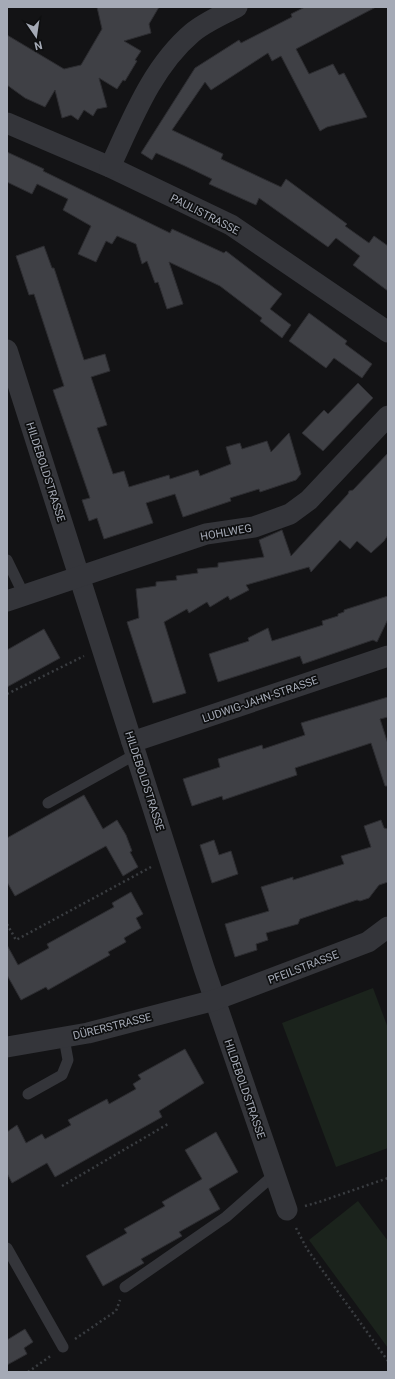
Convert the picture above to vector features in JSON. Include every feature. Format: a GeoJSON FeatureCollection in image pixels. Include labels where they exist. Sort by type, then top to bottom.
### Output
{"type":"FeatureCollection","features":[{"type":"Feature","properties":{"kind":"street"},"geometry":{"type":"LineString","coordinates":[[110,167],[145,94],[162,66],[176,47],[193,31],[237,7]]}},
{"type":"Feature","properties":{"kind":"street","name":"PAULISTRASSE"},"geometry":{"type":"LineString","coordinates":[[7,123],[110,167],[231,225],[388,332]]}},
{"type":"Feature","properties":{"kind":"street","name":"HILDEBOLDSTRASSE"},"geometry":{"type":"LineString","coordinates":[[7,350],[215,1000],[287,1210]]}},
{"type":"Feature","properties":{"kind":"street","name":"HOHLWEG"},"geometry":{"type":"LineString","coordinates":[[16,598],[206,534],[254,527],[290,514],[310,500],[388,416]]}},
{"type":"Feature","properties":{"kind":"street","name":"LUDWIG-JAHN-STRASSE"},"geometry":{"type":"LineString","coordinates":[[134,748],[388,656]]}},
{"type":"Feature","properties":{"kind":"street","name":"PFEILSTRASSE"},"geometry":{"type":"LineString","coordinates":[[215,1000],[368,942],[388,927]]}},
{"type":"Feature","properties":{"kind":"street","name":"DÜRERSTRASSE"},"geometry":{"type":"LineString","coordinates":[[7,1047],[88,1033],[215,1000]]}},
{"type":"Feature","properties":{"kind":"lane"},"geometry":{"type":"LineString","coordinates":[[7,560],[16,598]]}},
{"type":"Feature","properties":{"kind":"lane"},"geometry":{"type":"LineString","coordinates":[[48,802],[134,748]]}},
{"type":"Feature","properties":{"kind":"lane"},"geometry":{"type":"LineString","coordinates":[[28,1094],[62,1075],[68,1060],[64,1038]]}},
{"type":"Feature","properties":{"kind":"lane"},"geometry":{"type":"LineString","coordinates":[[125,1287],[226,1217],[275,1174]]}},
{"type":"Feature","properties":{"kind":"lane"},"geometry":{"type":"LineString","coordinates":[[7,1248],[63,1347]]}},
{"type":"Feature","properties":{"kind":"path"},"geometry":{"type":"LineString","coordinates":[[7,694],[102,646]]}},
{"type":"Feature","properties":{"kind":"path"},"geometry":{"type":"LineString","coordinates":[[7,924],[16,940],[169,857]]}},
{"type":"Feature","properties":{"kind":"path"},"geometry":{"type":"LineString","coordinates":[[62,1186],[168,1124]]}},
{"type":"Feature","properties":{"kind":"path"},"geometry":{"type":"LineString","coordinates":[[388,1178],[319,1202],[287,1210],[307,1249],[388,1361]]}},
{"type":"Feature","properties":{"kind":"path"},"geometry":{"type":"LineString","coordinates":[[28,1372],[116,1312],[125,1287]]}},
{"type":"Feature","properties":{"kind":"shaded area"},"geometry":{"type":"Polygon","coordinates":[[[373,988],[388,1028],[388,1148],[336,1167],[282,1023],[373,988]]]}},
{"type":"Feature","properties":{"kind":"shaded area"},"geometry":{"type":"Polygon","coordinates":[[[358,1201],[388,1241],[388,1348],[309,1240],[358,1201]]]}},
{"type":"Feature","properties":{"kind":"building"},"geometry":{"type":"Polygon","coordinates":[[[97,7],[159,7],[149,24],[151,33],[124,41],[141,51],[125,81],[123,80],[117,89],[99,78],[107,107],[97,109],[93,116],[84,110],[78,120],[71,115],[62,118],[55,90],[45,107],[25,98],[7,85],[7,35],[64,69],[81,65],[102,29],[97,7]]]}},
{"type":"Feature","properties":{"kind":"building"},"geometry":{"type":"Polygon","coordinates":[[[305,7],[376,7],[296,49],[309,74],[333,64],[339,75],[344,73],[367,117],[327,127],[320,131],[281,56],[272,61],[268,53],[211,90],[205,82],[172,130],[223,154],[221,159],[281,187],[286,179],[347,224],[345,226],[369,243],[374,236],[388,246],[388,291],[353,265],[360,256],[336,238],[328,247],[259,198],[256,205],[209,184],[212,179],[185,166],[156,153],[152,160],[141,153],[195,68],[239,40],[241,43],[292,17],[291,14],[305,7]]]}},
{"type":"Feature","properties":{"kind":"building"},"geometry":{"type":"Polygon","coordinates":[[[7,152],[44,169],[43,171],[170,233],[172,229],[224,253],[226,251],[282,294],[270,309],[291,325],[282,338],[260,321],[262,318],[220,286],[169,262],[183,304],[167,309],[158,282],[155,283],[147,261],[142,264],[136,244],[117,236],[112,244],[106,241],[96,262],[78,254],[91,226],[63,210],[68,199],[37,184],[32,194],[7,182],[7,152]]]}},
{"type":"Feature","properties":{"kind":"building"},"geometry":{"type":"Polygon","coordinates":[[[44,246],[52,268],[54,268],[84,360],[105,354],[110,371],[91,377],[107,425],[97,428],[113,474],[124,471],[129,487],[169,475],[170,479],[198,470],[200,476],[231,464],[226,447],[240,443],[242,449],[267,441],[271,452],[289,433],[301,474],[296,480],[260,492],[259,489],[230,498],[231,501],[183,517],[175,494],[146,503],[153,523],[104,539],[97,518],[89,521],[82,500],[90,498],[53,390],[64,386],[34,294],[29,295],[16,256],[44,246]]]}},
{"type":"Feature","properties":{"kind":"building"},"geometry":{"type":"Polygon","coordinates":[[[309,313],[347,341],[345,344],[372,364],[362,378],[334,358],[326,368],[289,341],[309,313]]]}},
{"type":"Feature","properties":{"kind":"building"},"geometry":{"type":"Polygon","coordinates":[[[358,383],[373,398],[323,451],[302,433],[324,410],[328,414],[358,383]]]}},
{"type":"Feature","properties":{"kind":"building"},"geometry":{"type":"Polygon","coordinates":[[[388,453],[388,535],[384,541],[371,553],[357,541],[350,549],[340,540],[311,572],[309,567],[246,585],[249,590],[230,600],[228,596],[210,607],[207,602],[189,613],[187,609],[164,622],[186,693],[153,703],[127,622],[139,618],[136,589],[156,586],[156,582],[177,580],[176,576],[198,573],[197,569],[218,567],[218,563],[264,557],[259,540],[282,530],[291,556],[348,494],[349,491],[353,490],[388,453]]]}},
{"type":"Feature","properties":{"kind":"building"},"geometry":{"type":"Polygon","coordinates":[[[388,596],[388,619],[377,642],[373,640],[303,664],[300,656],[218,682],[209,654],[249,641],[248,638],[268,628],[272,641],[323,625],[322,621],[338,616],[338,614],[344,612],[344,610],[388,596]]]}},
{"type":"Feature","properties":{"kind":"building"},"geometry":{"type":"Polygon","coordinates":[[[44,629],[60,658],[7,687],[7,650],[44,629]]]}},
{"type":"Feature","properties":{"kind":"building"},"geometry":{"type":"Polygon","coordinates":[[[388,697],[388,717],[380,719],[388,744],[388,786],[385,786],[371,743],[295,768],[297,775],[223,800],[222,796],[192,806],[183,779],[220,767],[218,759],[262,745],[263,749],[305,735],[301,723],[388,697]]]}},
{"type":"Feature","properties":{"kind":"building"},"geometry":{"type":"Polygon","coordinates":[[[84,795],[103,829],[117,820],[126,835],[132,851],[130,852],[138,867],[123,876],[106,846],[15,896],[7,882],[7,838],[84,795]]]}},
{"type":"Feature","properties":{"kind":"building"},"geometry":{"type":"Polygon","coordinates":[[[381,820],[384,828],[388,829],[388,882],[379,885],[369,898],[360,901],[357,900],[300,919],[298,924],[266,933],[268,940],[256,944],[257,950],[235,957],[225,924],[269,911],[261,887],[293,877],[293,880],[344,864],[341,856],[371,847],[364,826],[381,820]]]}},
{"type":"Feature","properties":{"kind":"building"},"geometry":{"type":"Polygon","coordinates":[[[214,840],[219,855],[231,851],[238,874],[212,883],[200,845],[214,840]]]}},
{"type":"Feature","properties":{"kind":"building"},"geometry":{"type":"Polygon","coordinates":[[[131,892],[143,914],[136,918],[141,928],[124,938],[126,942],[108,952],[110,955],[48,990],[46,987],[21,1000],[7,975],[7,945],[18,965],[49,948],[47,944],[114,907],[112,903],[131,892]]]}},
{"type":"Feature","properties":{"kind":"building"},"geometry":{"type":"Polygon","coordinates":[[[185,1049],[204,1083],[159,1111],[162,1117],[55,1177],[47,1163],[12,1183],[7,1173],[7,1132],[17,1125],[26,1143],[42,1134],[45,1139],[71,1125],[68,1120],[107,1099],[109,1104],[136,1089],[133,1084],[141,1079],[138,1075],[185,1049]]]}},
{"type":"Feature","properties":{"kind":"building"},"geometry":{"type":"Polygon","coordinates":[[[216,1132],[238,1172],[209,1189],[220,1209],[179,1232],[182,1236],[141,1259],[144,1263],[103,1286],[86,1256],[127,1233],[124,1229],[165,1206],[162,1202],[202,1179],[185,1150],[216,1132]]]}},
{"type":"Feature","properties":{"kind":"building"},"geometry":{"type":"Polygon","coordinates":[[[25,1329],[33,1342],[24,1348],[27,1354],[7,1365],[7,1340],[25,1329]]]}}]}
